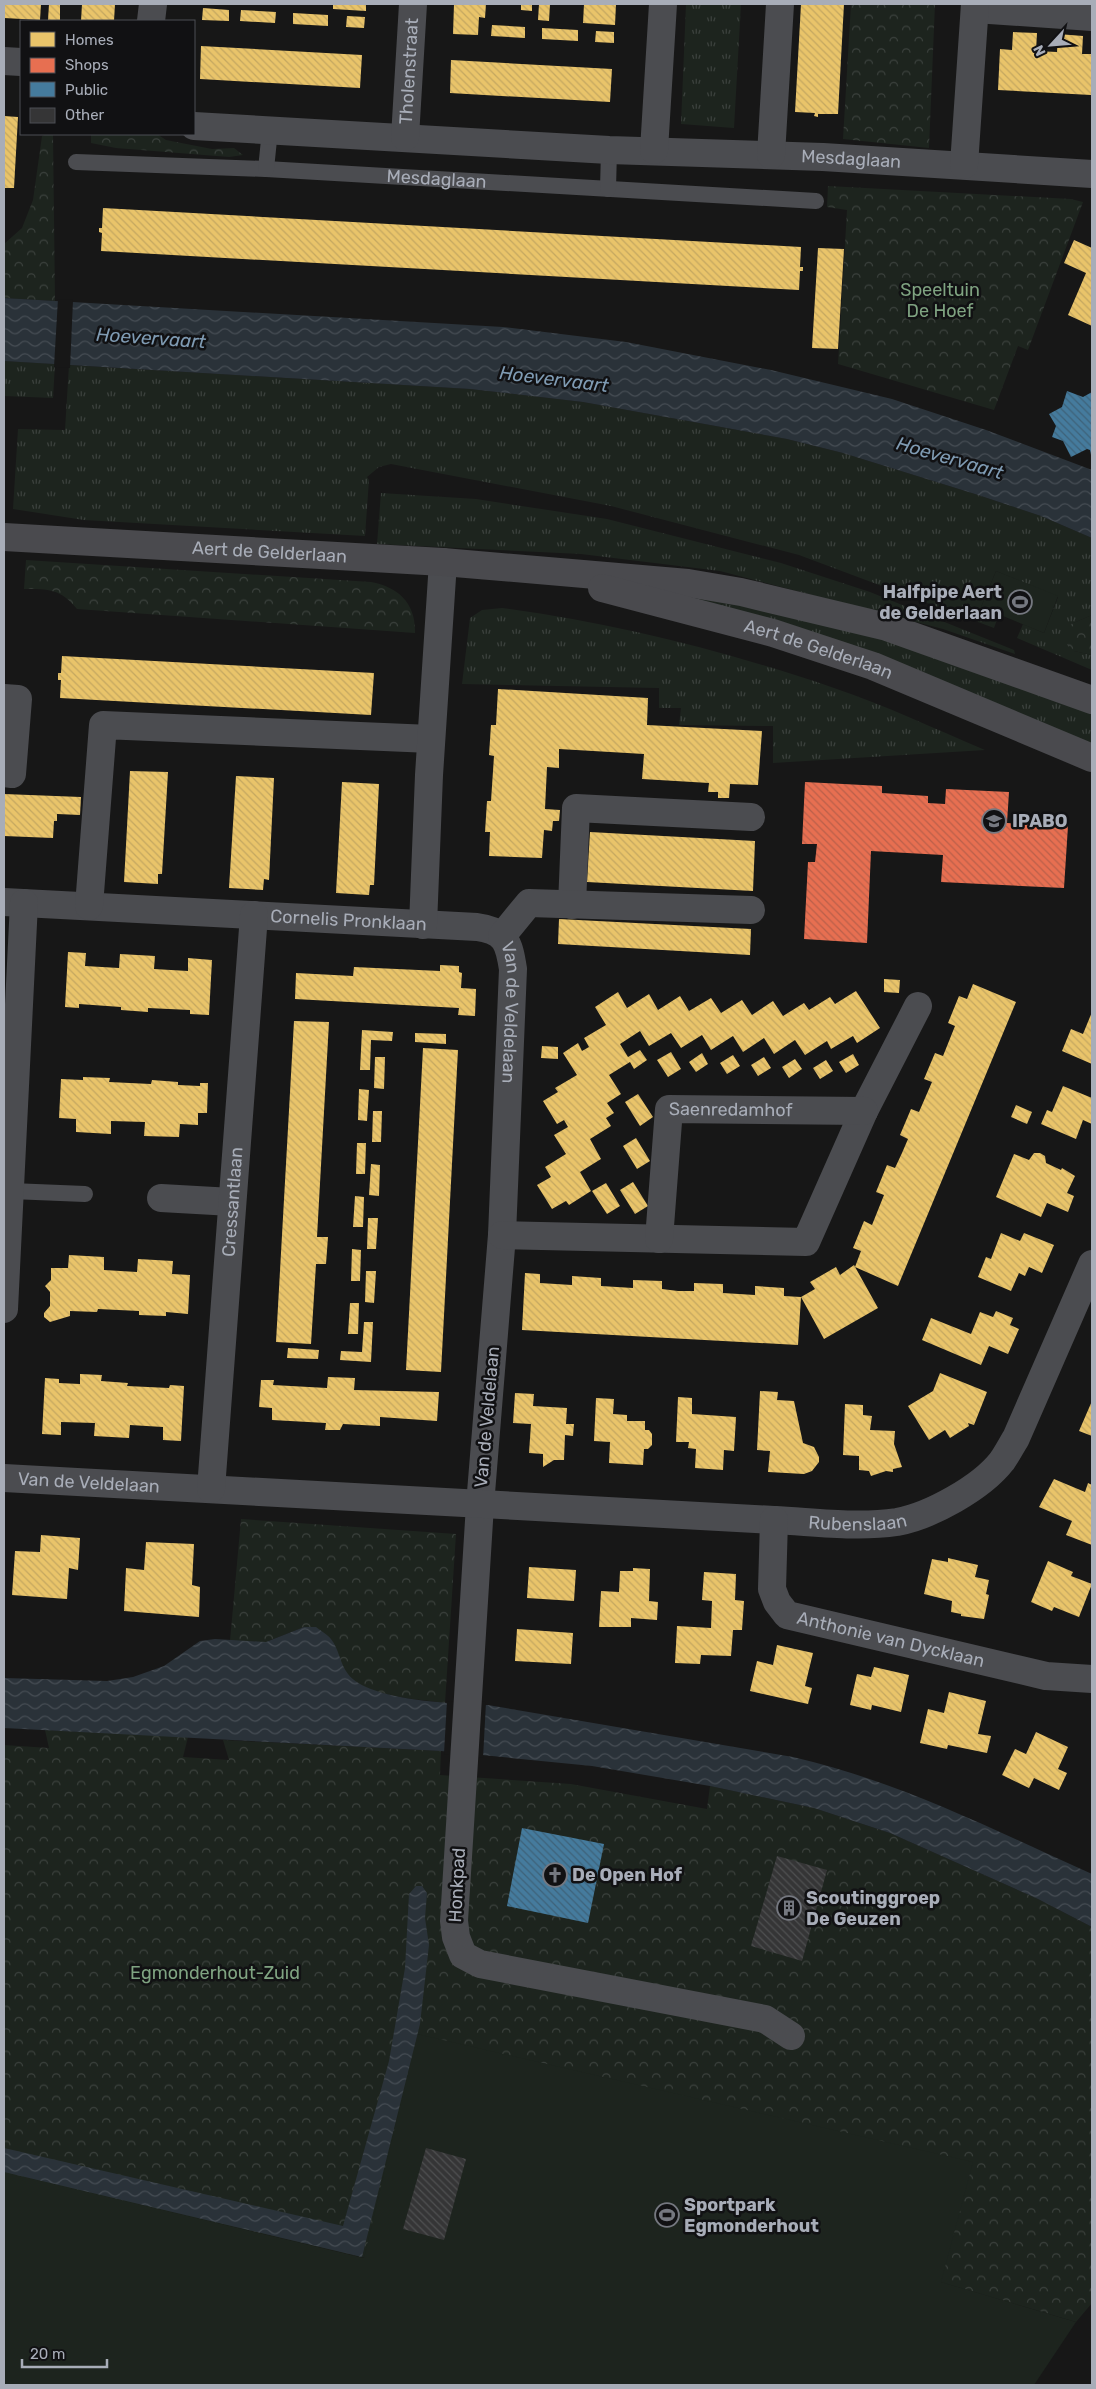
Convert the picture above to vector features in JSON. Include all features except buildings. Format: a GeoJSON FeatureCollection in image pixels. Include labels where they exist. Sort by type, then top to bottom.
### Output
{"type":"FeatureCollection","features":[{"type":"Feature","properties":{"kind":"street"},"geometry":{"type":"LineString","coordinates":[[151,20],[153,4]]}},
{"type":"Feature","properties":{"kind":"street","name":"Tholenstraat"},"geometry":{"type":"LineString","coordinates":[[405,137],[413,4]]}},
{"type":"Feature","properties":{"kind":"street"},"geometry":{"type":"LineString","coordinates":[[654,150],[663,4]]}},
{"type":"Feature","properties":{"kind":"street"},"geometry":{"type":"LineString","coordinates":[[771,155],[780,4]]}},
{"type":"Feature","properties":{"kind":"street"},"geometry":{"type":"LineString","coordinates":[[964,165],[975,7],[1092,17]]}},
{"type":"Feature","properties":{"kind":"street"},"geometry":{"type":"LineString","coordinates":[[4,61],[20,62]]}},
{"type":"Feature","properties":{"kind":"street","name":"Mesdaglaan"},"geometry":{"type":"LineString","coordinates":[[195,126],[609,150],[654,150],[964,165],[1092,174]]}},
{"type":"Feature","properties":{"kind":"street","name":"Aert de Gelderlaan"},"geometry":{"type":"LineString","coordinates":[[4,536],[443,562],[688,583],[741,592],[887,627],[1092,700]]}},
{"type":"Feature","properties":{"kind":"street","name":"Cornelis Pronklaan"},"geometry":{"type":"LineString","coordinates":[[14,902],[423,925],[431,740],[443,562]]}},
{"type":"Feature","properties":{"kind":"street","name":"Aert de Gelderlaan"},"geometry":{"type":"LineString","coordinates":[[535,570],[773,633],[873,666],[1092,758]]}},
{"type":"Feature","properties":{"kind":"street"},"geometry":{"type":"LineString","coordinates":[[4,698],[18,698],[12,774],[4,774]]}},
{"type":"Feature","properties":{"kind":"street"},"geometry":{"type":"LineString","coordinates":[[89,906],[103,725],[431,740]]}},
{"type":"Feature","properties":{"kind":"street"},"geometry":{"type":"LineString","coordinates":[[572,905],[576,808],[751,817]]}},
{"type":"Feature","properties":{"kind":"street"},"geometry":{"type":"LineString","coordinates":[[4,1309],[11,1191],[14,902]]}},
{"type":"Feature","properties":{"kind":"street"},"geometry":{"type":"LineString","coordinates":[[502,936],[529,903],[751,910]]}},
{"type":"Feature","properties":{"kind":"street","name":"Cressantlaan"},"geometry":{"type":"LineString","coordinates":[[211,1489],[254,915]]}},
{"type":"Feature","properties":{"kind":"street","name":"Van de Veldelaan"},"geometry":{"type":"LineString","coordinates":[[4,1478],[480,1505],[502,1235],[513,969],[510,949],[502,936],[492,929],[423,925]]}},
{"type":"Feature","properties":{"kind":"street"},"geometry":{"type":"LineString","coordinates":[[502,1235],[806,1242],[864,1111],[918,1006]]}},
{"type":"Feature","properties":{"kind":"street","name":"Saenredamhof"},"geometry":{"type":"LineString","coordinates":[[659,1239],[669,1109],[864,1111]]}},
{"type":"Feature","properties":{"kind":"street"},"geometry":{"type":"LineString","coordinates":[[160,1198],[232,1202]]}},
{"type":"Feature","properties":{"kind":"street","name":"Rubenslaan"},"geometry":{"type":"LineString","coordinates":[[480,1505],[871,1524],[899,1521],[940,1506],[983,1480],[1002,1462],[1016,1438],[1092,1264]]}},
{"type":"Feature","properties":{"kind":"street","name":"Honkpad"},"geometry":{"type":"LineString","coordinates":[[480,1505],[454,1922],[456,1937],[462,1955],[480,1964],[765,2019],[791,2036]]}},
{"type":"Feature","properties":{"kind":"street","name":"Anthonie van Dycklaan"},"geometry":{"type":"LineString","coordinates":[[774,1520],[772,1588],[777,1602],[787,1615],[1046,1676],[1092,1679]]}},
{"type":"Feature","properties":{"kind":"lane"},"geometry":{"type":"LineString","coordinates":[[266,169],[270,130]]}},
{"type":"Feature","properties":{"kind":"lane"},"geometry":{"type":"LineString","coordinates":[[608,189],[609,150]]}},
{"type":"Feature","properties":{"kind":"lane","name":"Mesdaglaan"},"geometry":{"type":"LineString","coordinates":[[76,162],[266,169],[816,201]]}},
{"type":"Feature","properties":{"kind":"lane"},"geometry":{"type":"LineString","coordinates":[[11,1191],[85,1194]]}},
{"type":"Feature","properties":{"kind":"green space"},"geometry":{"type":"Polygon","coordinates":[[[686,4],[741,4],[734,128],[681,124],[686,4]]]}},
{"type":"Feature","properties":{"kind":"green space"},"geometry":{"type":"Polygon","coordinates":[[[851,4],[935,4],[929,148],[843,139],[851,4]]]}},
{"type":"Feature","properties":{"kind":"green space"},"geometry":{"type":"Polygon","coordinates":[[[53,135],[55,301],[4,298],[4,244],[22,228],[33,200],[42,136],[53,135]]]}},
{"type":"Feature","properties":{"kind":"green space"},"geometry":{"type":"Polygon","coordinates":[[[91,135],[158,135],[166,140],[212,149],[234,148],[243,155],[229,157],[116,148],[91,143],[91,135]]]}},
{"type":"Feature","properties":{"kind":"green space","name":"Speeltuin De Hoef"},"geometry":{"type":"Polygon","coordinates":[[[828,186],[1071,199],[1083,202],[1028,350],[1018,346],[994,410],[838,364],[847,210],[827,207],[828,186]]]}},
{"type":"Feature","properties":{"kind":"green space"},"geometry":{"type":"Polygon","coordinates":[[[4,361],[55,364],[53,398],[4,396],[4,361]]]}},
{"type":"Feature","properties":{"kind":"green space"},"geometry":{"type":"Polygon","coordinates":[[[69,365],[470,389],[583,402],[787,439],[843,453],[1041,516],[1092,538],[1092,615],[1071,624],[1074,651],[1092,655],[1092,670],[1017,638],[1023,624],[1044,633],[1058,597],[996,571],[981,607],[999,614],[994,628],[799,555],[611,506],[391,464],[379,467],[367,477],[369,480],[365,536],[84,520],[13,509],[18,429],[65,430],[69,365]]]}},
{"type":"Feature","properties":{"kind":"green space"},"geometry":{"type":"Polygon","coordinates":[[[381,493],[476,499],[607,519],[781,563],[870,592],[1014,650],[1015,654],[943,629],[720,571],[581,554],[377,544],[381,493]]]}},
{"type":"Feature","properties":{"kind":"green space"},"geometry":{"type":"Polygon","coordinates":[[[26,560],[371,582],[381,584],[404,598],[409,605],[415,622],[415,633],[77,609],[65,597],[54,591],[24,589],[26,560]]]}},
{"type":"Feature","properties":{"kind":"green space","name":"Halfpipe Aert de Gelderlaan"},"geometry":{"type":"Polygon","coordinates":[[[996,571],[1058,596],[1044,633],[981,607],[996,571]]]}},
{"type":"Feature","properties":{"kind":"green space"},"geometry":{"type":"Polygon","coordinates":[[[662,588],[855,625],[1092,706],[1092,749],[662,588]]]}},
{"type":"Feature","properties":{"kind":"green space"},"geometry":{"type":"Polygon","coordinates":[[[502,608],[628,630],[752,662],[853,695],[985,750],[773,763],[773,726],[679,725],[681,708],[659,708],[659,688],[462,684],[470,618],[482,610],[502,608]]]}},
{"type":"Feature","properties":{"kind":"green space"},"geometry":{"type":"Polygon","coordinates":[[[1092,615],[1092,655],[1074,651],[1064,641],[1064,631],[1071,624],[1092,615]]]}},
{"type":"Feature","properties":{"kind":"green space"},"geometry":{"type":"Polygon","coordinates":[[[241,1519],[456,1534],[445,1703],[394,1696],[367,1688],[345,1671],[331,1639],[304,1627],[266,1642],[230,1641],[241,1519]]]}},
{"type":"Feature","properties":{"kind":"green space","name":"Egmonderhout-Zuid"},"geometry":{"type":"Polygon","coordinates":[[[45,1730],[188,1737],[183,1757],[229,1760],[223,1740],[441,1751],[440,1775],[571,1784],[707,1809],[710,1786],[814,1808],[890,1833],[1038,1899],[1092,1927],[1092,2303],[1076,2322],[940,2282],[418,2034],[365,2258],[30,2179],[399,2274],[4,2220],[4,1745],[49,1748],[45,1730]]]}},
{"type":"Feature","properties":{"kind":"green space","name":"Sportpark Egmonderhout"},"geometry":{"type":"Polygon","coordinates":[[[417,2034],[973,2162],[941,2282],[1076,2322],[1034,2385],[4,2385],[4,2172],[364,2258],[417,2034]]]}},
{"type":"Feature","properties":{"kind":"water","name":"Hoevervaart"},"geometry":{"type":"Polygon","coordinates":[[[4,298],[503,327],[626,342],[771,370],[892,399],[986,430],[1092,470],[1092,538],[1041,516],[843,453],[787,439],[583,402],[470,389],[4,361],[4,298]]]}},
{"type":"Feature","properties":{"kind":"water"},"geometry":{"type":"Polygon","coordinates":[[[304,1627],[316,1627],[330,1638],[348,1674],[358,1683],[374,1690],[435,1702],[488,1705],[793,1757],[832,1767],[908,1793],[1092,1874],[1092,1927],[1038,1899],[890,1833],[814,1808],[710,1786],[592,1766],[441,1751],[4,1728],[4,1678],[107,1681],[133,1677],[164,1666],[200,1641],[215,1639],[266,1642],[304,1627]]]}},
{"type":"Feature","properties":{"kind":"water"},"geometry":{"type":"Polygon","coordinates":[[[416,1886],[422,1886],[427,1893],[425,1918],[429,1945],[420,2024],[362,2257],[4,2172],[4,2148],[343,2226],[389,2061],[405,1968],[409,1894],[416,1886]]]}},
{"type":"Feature","properties":{"kind":"pier"},"geometry":{"type":"Polygon","coordinates":[[[58,299],[73,300],[70,368],[54,367],[58,299]]]}},
{"type":"Feature","properties":{"kind":"pier"},"geometry":{"type":"Polygon","coordinates":[[[447,1701],[486,1702],[483,1758],[444,1754],[447,1701]]]}},
{"type":"Feature","properties":{"kind":"place","name":"Halfpipe Aert de Gelderlaan"},"geometry":{"type":"Point","coordinates":[1020,602]}},
{"type":"Feature","properties":{"kind":"place","name":"IPABO"},"geometry":{"type":"Point","coordinates":[994,821]}},
{"type":"Feature","properties":{"kind":"place","name":"De Open Hof"},"geometry":{"type":"Point","coordinates":[555,1875]}},
{"type":"Feature","properties":{"kind":"place","name":"Scoutinggroep De Geuzen"},"geometry":{"type":"Point","coordinates":[789,1908]}},
{"type":"Feature","properties":{"kind":"place","name":"Sportpark Egmonderhout"},"geometry":{"type":"Point","coordinates":[667,2215]}}]}
